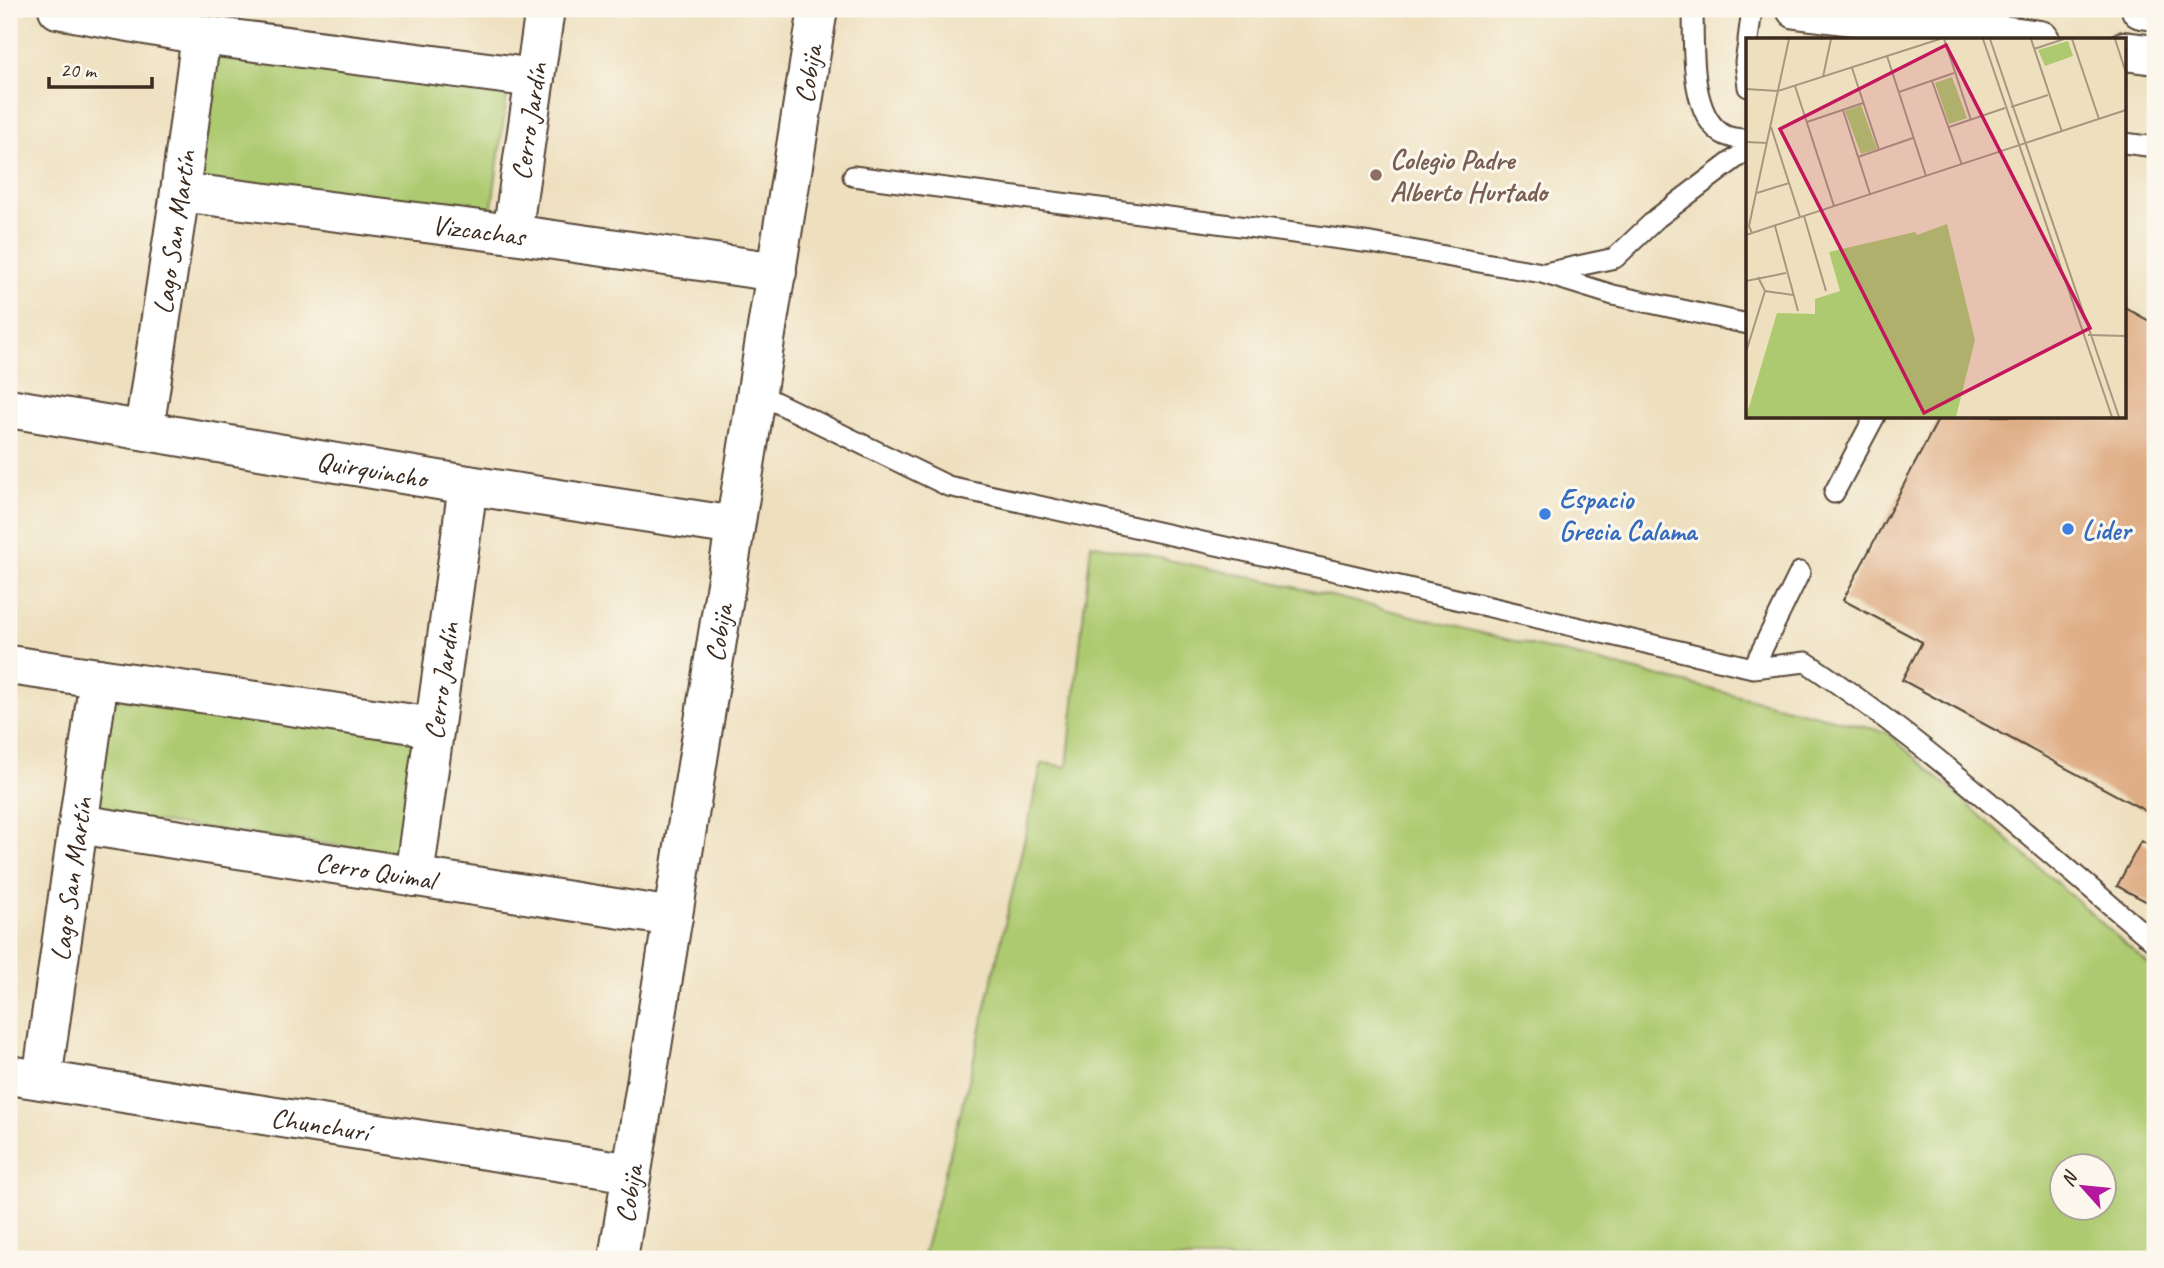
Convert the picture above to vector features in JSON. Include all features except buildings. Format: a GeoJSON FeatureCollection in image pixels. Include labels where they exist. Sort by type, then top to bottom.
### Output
{"type":"FeatureCollection","features":[{"type":"Feature","properties":{"kind":"street"},"geometry":{"type":"LineString","coordinates":[[58,9],[201,35],[535,78]]}},
{"type":"Feature","properties":{"kind":"street","name":"Cerro Jardín"},"geometry":{"type":"LineString","coordinates":[[512,234],[545,9]]}},
{"type":"Feature","properties":{"kind":"street","name":"Cobija"},"geometry":{"type":"LineString","coordinates":[[618,1259],[818,9]]}},
{"type":"Feature","properties":{"kind":"street"},"geometry":{"type":"LineString","coordinates":[[1796,9],[2024,38]]}},
{"type":"Feature","properties":{"kind":"street"},"geometry":{"type":"LineString","coordinates":[[2141,9],[2155,11]]}},
{"type":"Feature","properties":{"kind":"street","name":"Lago San Martín"},"geometry":{"type":"LineString","coordinates":[[144,430],[201,35]]}},
{"type":"Feature","properties":{"kind":"street"},"geometry":{"type":"LineString","coordinates":[[2126,51],[2155,55]]}},
{"type":"Feature","properties":{"kind":"street","name":"Vizcachas"},"geometry":{"type":"LineString","coordinates":[[180,192],[512,234],[777,272]]}},
{"type":"Feature","properties":{"kind":"street","name":"Quirquincho"},"geometry":{"type":"LineString","coordinates":[[9,408],[468,485],[735,526]]}},
{"type":"Feature","properties":{"kind":"street","name":"Cerro Jardín"},"geometry":{"type":"LineString","coordinates":[[414,877],[468,485]]}},
{"type":"Feature","properties":{"kind":"street"},"geometry":{"type":"LineString","coordinates":[[9,664],[434,727]]}},
{"type":"Feature","properties":{"kind":"street","name":"Lago San Martín"},"geometry":{"type":"LineString","coordinates":[[25,1077],[78,824],[99,678]]}},
{"type":"Feature","properties":{"kind":"street","name":"Cerro Quimal"},"geometry":{"type":"LineString","coordinates":[[78,824],[673,917]]}},
{"type":"Feature","properties":{"kind":"street","name":"Chunchurí"},"geometry":{"type":"LineString","coordinates":[[25,1077],[632,1173]]}},
{"type":"Feature","properties":{"kind":"lane"},"geometry":{"type":"LineString","coordinates":[[1693,9],[1699,100],[1708,119],[1721,133],[1746,139]]}},
{"type":"Feature","properties":{"kind":"lane"},"geometry":{"type":"LineString","coordinates":[[1748,38],[1752,9]]}},
{"type":"Feature","properties":{"kind":"lane"},"geometry":{"type":"LineString","coordinates":[[2126,143],[2155,148]]}},
{"type":"Feature","properties":{"kind":"lane"},"geometry":{"type":"LineString","coordinates":[[1542,273],[1615,258],[1657,218],[1746,151]]}},
{"type":"Feature","properties":{"kind":"lane"},"geometry":{"type":"LineString","coordinates":[[853,176],[1371,243],[1542,273],[1613,295],[1746,324]]}},
{"type":"Feature","properties":{"kind":"lane"},"geometry":{"type":"LineString","coordinates":[[757,393],[948,486],[1335,571],[1753,668],[1806,662],[1862,699],[1923,747],[2155,943]]}},
{"type":"Feature","properties":{"kind":"lane"},"geometry":{"type":"LineString","coordinates":[[1834,493],[1874,418]]}},
{"type":"Feature","properties":{"kind":"lane"},"geometry":{"type":"LineString","coordinates":[[1753,668],[1800,572]]}},
{"type":"Feature","properties":{"kind":"green space"},"geometry":{"type":"Polygon","coordinates":[[[214,56],[507,95],[490,222],[197,184],[214,56]]]}},
{"type":"Feature","properties":{"kind":"green space"},"geometry":{"type":"Polygon","coordinates":[[[1091,544],[1270,581],[1886,732],[2155,970],[2155,1259],[922,1259],[969,1080],[1042,763],[1067,767],[1091,544]]]}},
{"type":"Feature","properties":{"kind":"green space"},"geometry":{"type":"Polygon","coordinates":[[[106,697],[422,735],[402,854],[90,813],[106,697]]]}},
{"type":"Feature","properties":{"kind":"place","name":"Colegio Padre Alberto Hurtado"},"geometry":{"type":"Point","coordinates":[1376,175]}},
{"type":"Feature","properties":{"kind":"place","name":"Espacio Grecia Calama"},"geometry":{"type":"Point","coordinates":[1545,514]}},
{"type":"Feature","properties":{"kind":"place","name":"Lider"},"geometry":{"type":"Point","coordinates":[2068,529]}}]}
